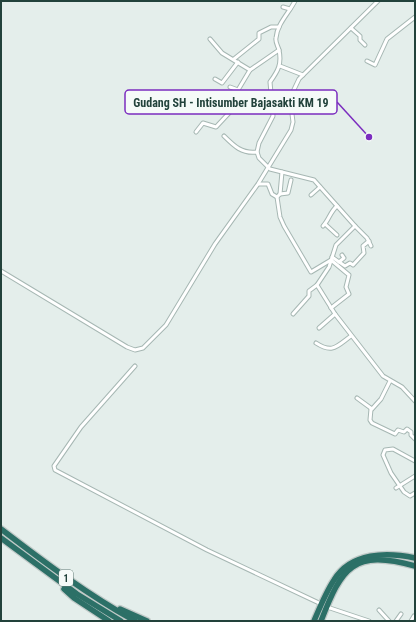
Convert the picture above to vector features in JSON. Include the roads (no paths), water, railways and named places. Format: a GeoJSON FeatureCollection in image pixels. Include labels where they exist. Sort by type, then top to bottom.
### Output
{"type":"FeatureCollection","features":[{"type":"Feature","properties":{"kind":"highway","name":"1"},"geometry":{"type":"LineString","coordinates":[[1,529],[48,566],[99,600],[135,621]]}},
{"type":"Feature","properties":{"kind":"highway","name":"1"},"geometry":{"type":"LineString","coordinates":[[1,538],[43,571],[121,621]]}},
{"type":"Feature","properties":{"kind":"highway"},"geometry":{"type":"LineString","coordinates":[[322,621],[335,578],[342,571],[363,558],[378,555],[402,555],[415,558]]}},
{"type":"Feature","properties":{"kind":"highway"},"geometry":{"type":"LineString","coordinates":[[314,621],[330,592],[346,572],[352,567],[368,560],[392,559],[415,566]]}},
{"type":"Feature","properties":{"kind":"highway"},"geometry":{"type":"LineString","coordinates":[[43,571],[74,598],[109,621]]}},
{"type":"Feature","properties":{"kind":"highway"},"geometry":{"type":"LineString","coordinates":[[317,621],[330,592]]}},
{"type":"Feature","properties":{"kind":"highway"},"geometry":{"type":"LineString","coordinates":[[325,621],[330,592]]}},
{"type":"Feature","properties":{"kind":"highway"},"geometry":{"type":"LineString","coordinates":[[99,600],[147,621]]}},
{"type":"Feature","properties":{"kind":"street"},"geometry":{"type":"LineString","coordinates":[[295,1],[278,28],[276,40],[279,50],[280,66],[270,82],[272,117],[260,140],[257,152],[261,161],[268,168],[309,178],[320,187],[369,241],[371,246]]}},
{"type":"Feature","properties":{"kind":"street"},"geometry":{"type":"LineString","coordinates":[[1,272],[127,347],[140,350],[169,321],[215,244],[258,184],[292,128],[290,98],[303,75],[378,1]]}},
{"type":"Feature","properties":{"kind":"street"},"geometry":{"type":"LineString","coordinates":[[283,7],[290,9]]}},
{"type":"Feature","properties":{"kind":"street"},"geometry":{"type":"LineString","coordinates":[[367,61],[375,65],[387,39],[415,17]]}},
{"type":"Feature","properties":{"kind":"street"},"geometry":{"type":"LineString","coordinates":[[234,59],[259,39],[258,33],[271,27],[278,28]]}},
{"type":"Feature","properties":{"kind":"street"},"geometry":{"type":"LineString","coordinates":[[351,28],[360,36],[360,40],[365,45]]}},
{"type":"Feature","properties":{"kind":"street"},"geometry":{"type":"LineString","coordinates":[[210,39],[222,53],[250,70]]}},
{"type":"Feature","properties":{"kind":"street"},"geometry":{"type":"LineString","coordinates":[[196,132],[203,123],[214,128],[223,121],[237,101],[239,96],[238,90],[250,70],[279,50]]}},
{"type":"Feature","properties":{"kind":"street"},"geometry":{"type":"LineString","coordinates":[[215,79],[222,83],[238,62]]}},
{"type":"Feature","properties":{"kind":"street"},"geometry":{"type":"LineString","coordinates":[[280,66],[303,75]]}},
{"type":"Feature","properties":{"kind":"street"},"geometry":{"type":"LineString","coordinates":[[230,87],[238,90]]}},
{"type":"Feature","properties":{"kind":"street"},"geometry":{"type":"LineString","coordinates":[[261,104],[272,101]]}},
{"type":"Feature","properties":{"kind":"street"},"geometry":{"type":"LineString","coordinates":[[224,136],[236,148],[248,153],[257,152]]}},
{"type":"Feature","properties":{"kind":"street"},"geometry":{"type":"LineString","coordinates":[[280,194],[282,172]]}},
{"type":"Feature","properties":{"kind":"street"},"geometry":{"type":"LineString","coordinates":[[289,192],[291,180]]}},
{"type":"Feature","properties":{"kind":"street"},"geometry":{"type":"LineString","coordinates":[[258,184],[268,184],[272,194],[277,197],[280,217],[284,226],[311,272],[332,259]]}},
{"type":"Feature","properties":{"kind":"street"},"geometry":{"type":"LineString","coordinates":[[311,195],[320,187]]}},
{"type":"Feature","properties":{"kind":"street"},"geometry":{"type":"LineString","coordinates":[[277,197],[280,194],[289,192],[293,194]]}},
{"type":"Feature","properties":{"kind":"street"},"geometry":{"type":"LineString","coordinates":[[336,206],[330,212],[324,225],[337,235]]}},
{"type":"Feature","properties":{"kind":"street"},"geometry":{"type":"LineString","coordinates":[[294,314],[309,296],[309,291],[317,285],[328,269],[336,245],[355,226]]}},
{"type":"Feature","properties":{"kind":"street"},"geometry":{"type":"LineString","coordinates":[[332,259],[345,266],[350,263],[354,264],[364,253],[363,246],[369,241]]}},
{"type":"Feature","properties":{"kind":"street"},"geometry":{"type":"LineString","coordinates":[[339,262],[344,258],[342,255]]}},
{"type":"Feature","properties":{"kind":"street"},"geometry":{"type":"LineString","coordinates":[[330,308],[349,294],[346,287],[350,278],[348,273],[332,259]]}},
{"type":"Feature","properties":{"kind":"street"},"geometry":{"type":"LineString","coordinates":[[317,285],[330,308],[383,376],[402,387],[415,401]]}},
{"type":"Feature","properties":{"kind":"street"},"geometry":{"type":"LineString","coordinates":[[319,328],[335,314]]}},
{"type":"Feature","properties":{"kind":"street"},"geometry":{"type":"LineString","coordinates":[[316,343],[325,348],[336,348],[351,336]]}},
{"type":"Feature","properties":{"kind":"street"},"geometry":{"type":"LineString","coordinates":[[135,366],[81,428],[54,466],[55,470],[214,554],[319,603]]}},
{"type":"Feature","properties":{"kind":"street"},"geometry":{"type":"LineString","coordinates":[[390,381],[381,400],[371,409],[370,420],[372,423],[394,434],[398,430],[404,432],[407,429],[411,432],[411,435],[415,439]]}},
{"type":"Feature","properties":{"kind":"street"},"geometry":{"type":"LineString","coordinates":[[357,398],[371,409]]}},
{"type":"Feature","properties":{"kind":"street"},"geometry":{"type":"LineString","coordinates":[[415,461],[393,449],[384,451],[384,457],[400,486],[410,496],[415,493]]}},
{"type":"Feature","properties":{"kind":"street"},"geometry":{"type":"LineString","coordinates":[[396,488],[415,476]]}},
{"type":"Feature","properties":{"kind":"street"},"geometry":{"type":"LineString","coordinates":[[330,608],[369,621]]}},
{"type":"Feature","properties":{"kind":"street"},"geometry":{"type":"LineString","coordinates":[[379,610],[389,621]]}},
{"type":"Feature","properties":{"kind":"street"},"geometry":{"type":"LineString","coordinates":[[396,621],[400,614]]}},
{"type":"Feature","properties":{"kind":"street"},"geometry":{"type":"LineString","coordinates":[[411,621],[414,616]]}},
{"type":"Feature","properties":{"kind":"place","name":"Gudang SH - Intisumber Bajasakti KM 19"},"geometry":{"type":"Point","coordinates":[369,137]}}]}
